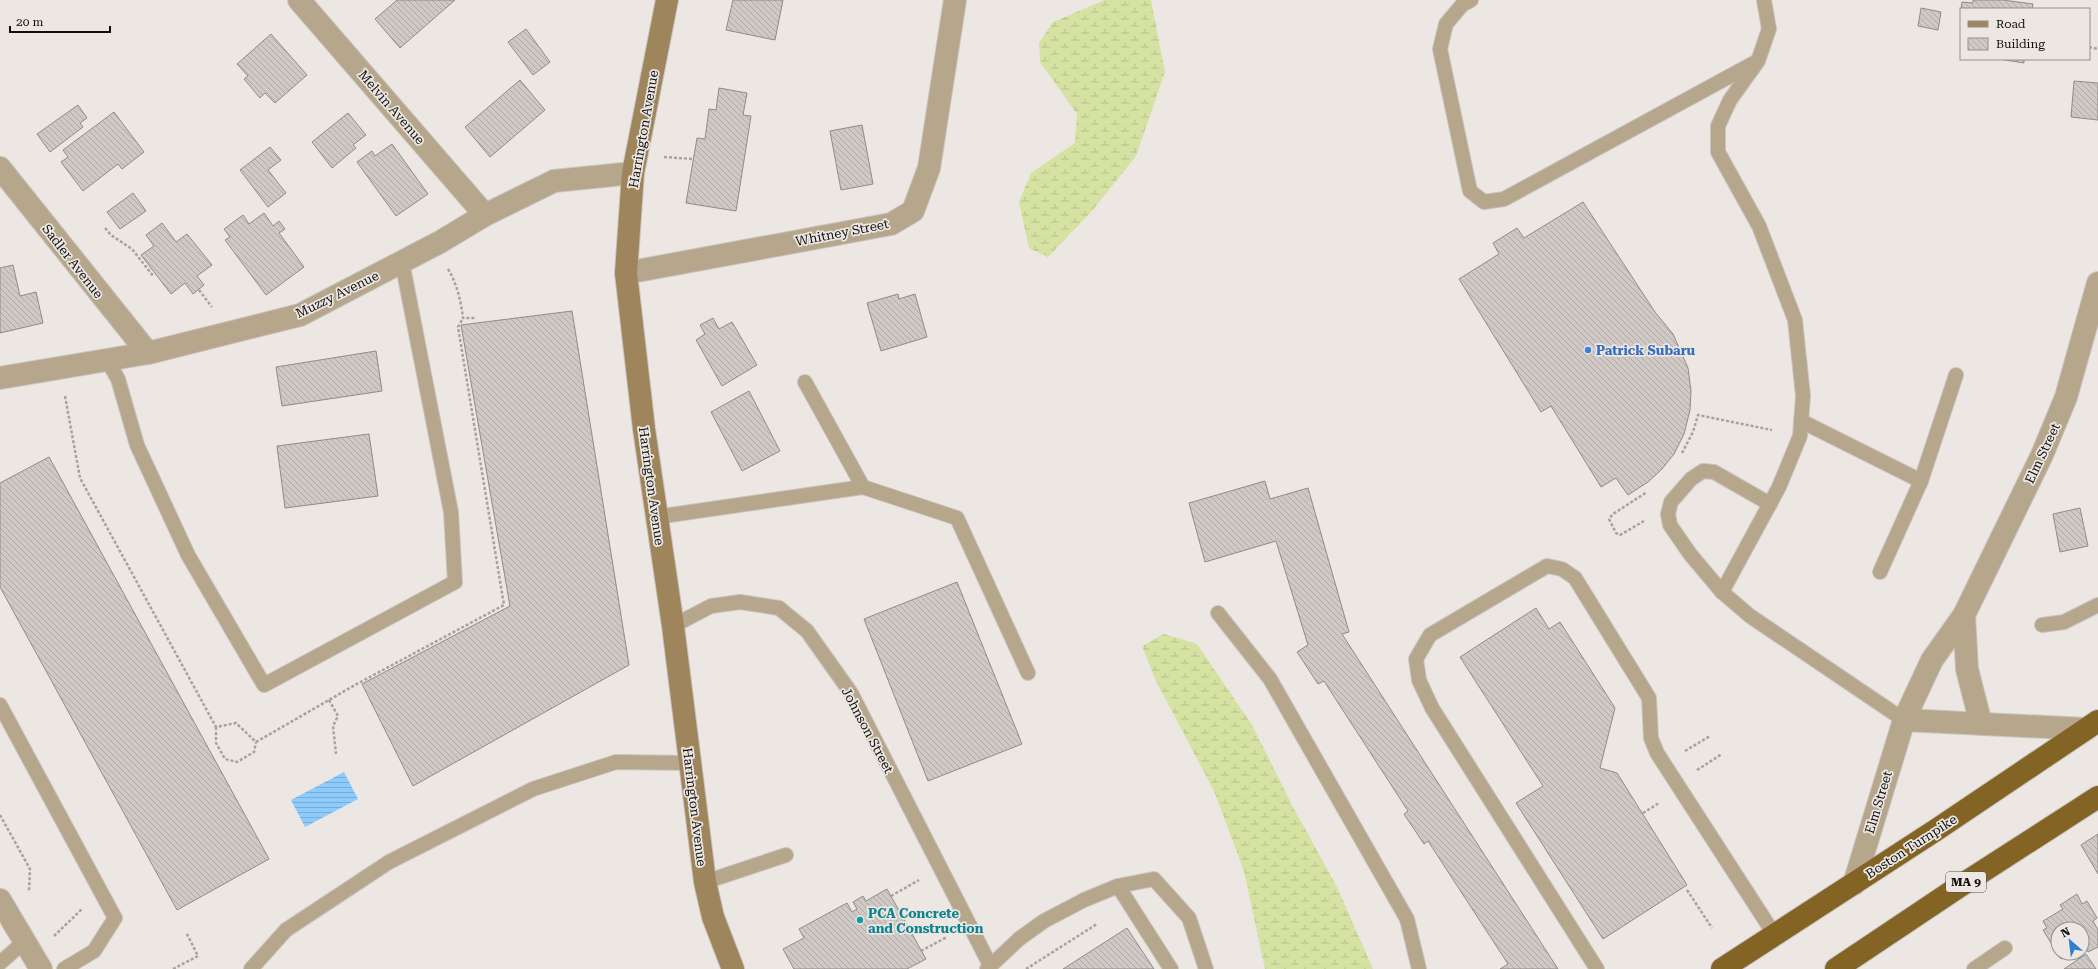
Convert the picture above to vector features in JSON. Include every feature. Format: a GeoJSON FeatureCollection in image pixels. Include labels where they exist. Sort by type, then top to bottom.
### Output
{"type":"FeatureCollection","features":[{"type":"Feature","properties":{"kind":"highway","name":"Boston Turnpike"},"geometry":{"type":"LineString","coordinates":[[1722,969],[1774,934],[1854,884],[2092,725]]}},
{"type":"Feature","properties":{"kind":"highway","name":"MA 9"},"geometry":{"type":"LineString","coordinates":[[1848,966],[1960,886],[2098,797]]}},
{"type":"Feature","properties":{"kind":"main road","name":"Harrington Avenue"},"geometry":{"type":"LineString","coordinates":[[667,0],[633,173],[626,273],[642,414],[672,626],[705,882],[713,917],[734,969]]}},
{"type":"Feature","properties":{"kind":"street","name":"Melvin Avenue"},"geometry":{"type":"LineString","coordinates":[[299,0],[485,215]]}},
{"type":"Feature","properties":{"kind":"street","name":"Whitney Street"},"geometry":{"type":"LineString","coordinates":[[626,273],[891,224],[913,211],[929,168],[955,0]]}},
{"type":"Feature","properties":{"kind":"street","name":"Sadler Avenue"},"geometry":{"type":"LineString","coordinates":[[0,168],[148,353]]}},
{"type":"Feature","properties":{"kind":"street","name":"Muzzy Avenue"},"geometry":{"type":"LineString","coordinates":[[0,378],[148,353],[300,314],[440,242],[485,215],[554,181],[633,173]]}},
{"type":"Feature","properties":{"kind":"street","name":"Elm Street"},"geometry":{"type":"LineString","coordinates":[[1854,884],[1904,720],[1932,660],[1964,615],[2058,419],[2098,283]]}},
{"type":"Feature","properties":{"kind":"street","name":"Elm Street"},"geometry":{"type":"LineString","coordinates":[[1964,615],[1967,669],[1981,724]]}},
{"type":"Feature","properties":{"kind":"street"},"geometry":{"type":"LineString","coordinates":[[1904,720],[1981,724],[2092,725]]}},
{"type":"Feature","properties":{"kind":"street"},"geometry":{"type":"LineString","coordinates":[[0,900],[42,969]]}},
{"type":"Feature","properties":{"kind":"lane"},"geometry":{"type":"LineString","coordinates":[[1471,0],[1462,5],[1446,24],[1440,49],[1470,191],[1484,202],[1504,199],[1758,61]]}},
{"type":"Feature","properties":{"kind":"lane"},"geometry":{"type":"LineString","coordinates":[[1722,592],[1770,504],[1800,436],[1803,396],[1795,320],[1758,226],[1718,152],[1718,126],[1730,100],[1758,61],[1769,28],[1764,0]]}},
{"type":"Feature","properties":{"kind":"lane"},"geometry":{"type":"LineString","coordinates":[[107,360],[118,379],[137,445],[188,555],[264,685],[455,582],[451,512],[402,262]]}},
{"type":"Feature","properties":{"kind":"lane"},"geometry":{"type":"LineString","coordinates":[[1880,572],[1921,481],[1956,375]]}},
{"type":"Feature","properties":{"kind":"lane"},"geometry":{"type":"LineString","coordinates":[[805,382],[863,486]]}},
{"type":"Feature","properties":{"kind":"lane"},"geometry":{"type":"LineString","coordinates":[[1801,421],[1921,481]]}},
{"type":"Feature","properties":{"kind":"lane"},"geometry":{"type":"LineString","coordinates":[[1770,504],[1714,472],[1703,471],[1691,478],[1672,502],[1668,514],[1670,525],[1690,554],[1722,592],[1750,616],[1904,720]]}},
{"type":"Feature","properties":{"kind":"lane"},"geometry":{"type":"LineString","coordinates":[[656,517],[863,486],[957,518],[1028,673]]}},
{"type":"Feature","properties":{"kind":"lane"},"geometry":{"type":"LineString","coordinates":[[1597,969],[1432,708],[1419,680],[1416,659],[1430,635],[1547,566],[1562,569],[1575,578],[1649,698],[1651,738],[1664,764],[1774,934]]}},
{"type":"Feature","properties":{"kind":"lane","name":"Johnson Street"},"geometry":{"type":"LineString","coordinates":[[672,626],[711,606],[740,602],[779,608],[806,631],[850,693],[989,967]]}},
{"type":"Feature","properties":{"kind":"lane"},"geometry":{"type":"LineString","coordinates":[[2042,625],[2064,622],[2098,605]]}},
{"type":"Feature","properties":{"kind":"lane"},"geometry":{"type":"LineString","coordinates":[[1218,613],[1270,679],[1407,919],[1419,969]]}},
{"type":"Feature","properties":{"kind":"lane"},"geometry":{"type":"LineString","coordinates":[[0,705],[115,918],[94,951],[64,969]]}},
{"type":"Feature","properties":{"kind":"lane"},"geometry":{"type":"LineString","coordinates":[[251,969],[286,930],[389,862],[533,789],[616,762],[690,763]]}},
{"type":"Feature","properties":{"kind":"lane"},"geometry":{"type":"LineString","coordinates":[[705,882],[786,855]]}},
{"type":"Feature","properties":{"kind":"lane"},"geometry":{"type":"LineString","coordinates":[[989,967],[1019,939],[1044,922],[1084,900],[1118,886],[1154,880],[1189,918],[1206,969]]}},
{"type":"Feature","properties":{"kind":"lane"},"geometry":{"type":"LineString","coordinates":[[1118,886],[1171,969]]}},
{"type":"Feature","properties":{"kind":"lane"},"geometry":{"type":"LineString","coordinates":[[0,963],[25,941]]}},
{"type":"Feature","properties":{"kind":"lane"},"geometry":{"type":"LineString","coordinates":[[1974,969],[2005,948]]}},
{"type":"Feature","properties":{"kind":"path"},"geometry":{"type":"LineString","coordinates":[[105,228],[111,235],[132,249],[154,277]]}},
{"type":"Feature","properties":{"kind":"path"},"geometry":{"type":"LineString","coordinates":[[64,388],[80,478],[216,727],[216,743],[226,759],[236,762],[254,752],[256,742],[329,700],[504,605],[458,326],[463,318],[454,278],[447,267]]}},
{"type":"Feature","properties":{"kind":"path"},"geometry":{"type":"LineString","coordinates":[[463,318],[475,318]]}},
{"type":"Feature","properties":{"kind":"path"},"geometry":{"type":"LineString","coordinates":[[329,700],[338,716],[333,726],[336,754]]}},
{"type":"Feature","properties":{"kind":"path"},"geometry":{"type":"LineString","coordinates":[[216,727],[236,723],[256,742]]}},
{"type":"Feature","properties":{"kind":"path"},"geometry":{"type":"LineString","coordinates":[[1664,764],[1710,736]]}},
{"type":"Feature","properties":{"kind":"path"},"geometry":{"type":"LineString","coordinates":[[0,815],[30,869],[31,878],[28,898]]}},
{"type":"Feature","properties":{"kind":"path"},"geometry":{"type":"LineString","coordinates":[[891,896],[940,868]]}},
{"type":"Feature","properties":{"kind":"path"},"geometry":{"type":"LineString","coordinates":[[1687,890],[1712,928]]}},
{"type":"Feature","properties":{"kind":"path"},"geometry":{"type":"LineString","coordinates":[[53,936],[85,907]]}},
{"type":"Feature","properties":{"kind":"path"},"geometry":{"type":"LineString","coordinates":[[1026,969],[1099,922]]}},
{"type":"Feature","properties":{"kind":"path"},"geometry":{"type":"LineString","coordinates":[[921,951],[969,926]]}},
{"type":"Feature","properties":{"kind":"path"},"geometry":{"type":"LineString","coordinates":[[173,969],[198,956],[186,932]]}},
{"type":"Feature","properties":{"kind":"green space"},"geometry":{"type":"Polygon","coordinates":[[[1105,0],[1151,0],[1165,72],[1136,156],[1092,211],[1048,257],[1029,248],[1019,202],[1031,173],[1075,143],[1077,114],[1040,62],[1039,43],[1053,22],[1105,0]]]}},
{"type":"Feature","properties":{"kind":"green space"},"geometry":{"type":"Polygon","coordinates":[[[1164,634],[1197,644],[1252,725],[1292,805],[1337,887],[1373,969],[1265,969],[1244,871],[1214,791],[1156,681],[1142,646],[1164,634]]]}},
{"type":"Feature","properties":{"kind":"water"},"geometry":{"type":"Polygon","coordinates":[[[344,772],[358,799],[305,827],[291,800],[344,772]]]}},
{"type":"Feature","properties":{"kind":"building"},"geometry":{"type":"Polygon","coordinates":[[[397,0],[455,0],[400,48],[375,19],[397,0]]]}},
{"type":"Feature","properties":{"kind":"building"},"geometry":{"type":"Polygon","coordinates":[[[733,0],[783,0],[775,40],[726,30],[733,0]]]}},
{"type":"Feature","properties":{"kind":"building"},"geometry":{"type":"Polygon","coordinates":[[[1973,0],[2003,0],[2033,4],[2032,8],[1961,8],[1962,2],[1973,3],[1973,0]]]}},
{"type":"Feature","properties":{"kind":"building"},"geometry":{"type":"Polygon","coordinates":[[[1921,8],[1941,12],[1938,30],[1918,26],[1921,8]]]}},
{"type":"Feature","properties":{"kind":"building"},"geometry":{"type":"Polygon","coordinates":[[[526,29],[550,62],[533,75],[508,42],[526,29]]]}},
{"type":"Feature","properties":{"kind":"building"},"geometry":{"type":"Polygon","coordinates":[[[271,34],[307,75],[275,103],[265,93],[260,98],[244,79],[248,76],[237,64],[271,34]]]}},
{"type":"Feature","properties":{"kind":"building"},"geometry":{"type":"Polygon","coordinates":[[[2005,60],[2024,60],[2024,63],[2005,60]]]}},
{"type":"Feature","properties":{"kind":"building"},"geometry":{"type":"Polygon","coordinates":[[[520,80],[545,110],[490,157],[465,127],[520,80]]]}},
{"type":"Feature","properties":{"kind":"building"},"geometry":{"type":"Polygon","coordinates":[[[2074,81],[2098,83],[2098,120],[2071,117],[2074,81]]]}},
{"type":"Feature","properties":{"kind":"building"},"geometry":{"type":"Polygon","coordinates":[[[719,88],[747,93],[743,115],[751,116],[736,211],[686,203],[697,138],[705,139],[709,109],[716,110],[719,88]]]}},
{"type":"Feature","properties":{"kind":"building"},"geometry":{"type":"Polygon","coordinates":[[[78,105],[87,118],[80,123],[83,127],[50,152],[37,134],[78,105]]]}},
{"type":"Feature","properties":{"kind":"building"},"geometry":{"type":"Polygon","coordinates":[[[114,112],[144,152],[122,169],[118,164],[83,191],[61,162],[68,157],[63,150],[114,112]]]}},
{"type":"Feature","properties":{"kind":"building"},"geometry":{"type":"Polygon","coordinates":[[[348,113],[366,135],[353,145],[356,148],[332,168],[312,142],[348,113]]]}},
{"type":"Feature","properties":{"kind":"building"},"geometry":{"type":"Polygon","coordinates":[[[862,125],[873,184],[841,190],[830,131],[862,125]]]}},
{"type":"Feature","properties":{"kind":"building"},"geometry":{"type":"Polygon","coordinates":[[[392,144],[428,194],[396,216],[357,162],[372,151],[375,156],[392,144]]]}},
{"type":"Feature","properties":{"kind":"building"},"geometry":{"type":"Polygon","coordinates":[[[270,147],[281,160],[268,170],[286,193],[268,207],[240,170],[270,147]]]}},
{"type":"Feature","properties":{"kind":"building"},"geometry":{"type":"Polygon","coordinates":[[[133,193],[146,211],[120,229],[107,212],[133,193]]]}},
{"type":"Feature","properties":{"kind":"building"},"geometry":{"type":"Polygon","coordinates":[[[1583,202],[1655,312],[1673,334],[1688,368],[1691,391],[1690,410],[1684,434],[1674,454],[1662,469],[1648,482],[1628,495],[1616,478],[1601,487],[1551,406],[1541,412],[1459,279],[1499,254],[1493,243],[1517,228],[1524,238],[1583,202]]]}},
{"type":"Feature","properties":{"kind":"building"},"geometry":{"type":"Polygon","coordinates":[[[264,213],[273,226],[279,221],[285,229],[279,233],[304,267],[266,295],[225,240],[230,237],[224,229],[243,215],[249,224],[264,213]]]}},
{"type":"Feature","properties":{"kind":"building"},"geometry":{"type":"Polygon","coordinates":[[[162,223],[176,242],[187,234],[212,265],[197,276],[204,285],[193,294],[185,283],[171,294],[141,255],[154,246],[146,235],[162,223]]]}},
{"type":"Feature","properties":{"kind":"building"},"geometry":{"type":"Polygon","coordinates":[[[13,265],[20,296],[36,292],[43,323],[0,333],[0,268],[13,265]]]}},
{"type":"Feature","properties":{"kind":"building"},"geometry":{"type":"Polygon","coordinates":[[[898,294],[899,299],[915,294],[927,337],[881,351],[867,303],[898,294]]]}},
{"type":"Feature","properties":{"kind":"building"},"geometry":{"type":"Polygon","coordinates":[[[572,311],[629,665],[413,786],[362,684],[510,606],[461,325],[572,311]]]}},
{"type":"Feature","properties":{"kind":"building"},"geometry":{"type":"Polygon","coordinates":[[[713,318],[719,329],[732,322],[757,365],[722,386],[696,340],[705,334],[700,325],[713,318]]]}},
{"type":"Feature","properties":{"kind":"building"},"geometry":{"type":"Polygon","coordinates":[[[376,351],[382,391],[282,406],[276,367],[376,351]]]}},
{"type":"Feature","properties":{"kind":"building"},"geometry":{"type":"Polygon","coordinates":[[[749,391],[780,451],[742,471],[711,412],[749,391]]]}},
{"type":"Feature","properties":{"kind":"building"},"geometry":{"type":"Polygon","coordinates":[[[369,434],[378,496],[285,508],[277,446],[369,434]]]}},
{"type":"Feature","properties":{"kind":"building"},"geometry":{"type":"Polygon","coordinates":[[[49,457],[269,859],[177,910],[0,587],[0,483],[49,457]]]}},
{"type":"Feature","properties":{"kind":"building"},"geometry":{"type":"Polygon","coordinates":[[[1265,481],[1270,499],[1308,488],[1349,632],[1342,634],[1558,969],[1500,969],[1508,964],[1428,841],[1424,844],[1404,814],[1408,811],[1324,681],[1318,684],[1297,652],[1308,645],[1276,541],[1205,562],[1189,503],[1265,481]]]}},
{"type":"Feature","properties":{"kind":"building"},"geometry":{"type":"Polygon","coordinates":[[[2080,508],[2088,546],[2060,552],[2053,514],[2080,508]]]}},
{"type":"Feature","properties":{"kind":"building"},"geometry":{"type":"Polygon","coordinates":[[[957,582],[1022,744],[928,781],[864,619],[957,582]]]}},
{"type":"Feature","properties":{"kind":"building"},"geometry":{"type":"Polygon","coordinates":[[[1536,608],[1549,629],[1560,622],[1615,708],[1600,768],[1617,773],[1687,885],[1603,939],[1516,803],[1543,786],[1460,657],[1536,608]]]}},
{"type":"Feature","properties":{"kind":"building"},"geometry":{"type":"Polygon","coordinates":[[[2098,834],[2098,874],[2081,845],[2098,834]]]}},
{"type":"Feature","properties":{"kind":"building","name":"PCA Concrete and Construction"},"geometry":{"type":"Polygon","coordinates":[[[887,889],[926,959],[907,969],[794,969],[783,949],[804,938],[799,929],[847,903],[852,912],[857,909],[853,902],[863,896],[866,901],[887,889]]]}},
{"type":"Feature","properties":{"kind":"building"},"geometry":{"type":"Polygon","coordinates":[[[2077,894],[2082,904],[2087,901],[2097,918],[2093,921],[2098,930],[2098,947],[2090,951],[2090,921],[2050,921],[2050,941],[2043,930],[2047,928],[2043,921],[2063,909],[2060,905],[2077,894]]]}},
{"type":"Feature","properties":{"kind":"building"},"geometry":{"type":"Polygon","coordinates":[[[1127,928],[1154,969],[1063,969],[1127,928]]]}},
{"type":"Feature","properties":{"kind":"building"},"geometry":{"type":"Polygon","coordinates":[[[2090,960],[2096,969],[2064,969],[2076,961],[2090,960]]]}},
{"type":"Feature","properties":{"kind":"place","name":"Patrick Subaru"},"geometry":{"type":"Point","coordinates":[1588,350]}},
{"type":"Feature","properties":{"kind":"place","name":"PCA Concrete and Construction"},"geometry":{"type":"Point","coordinates":[860,920]}}]}
